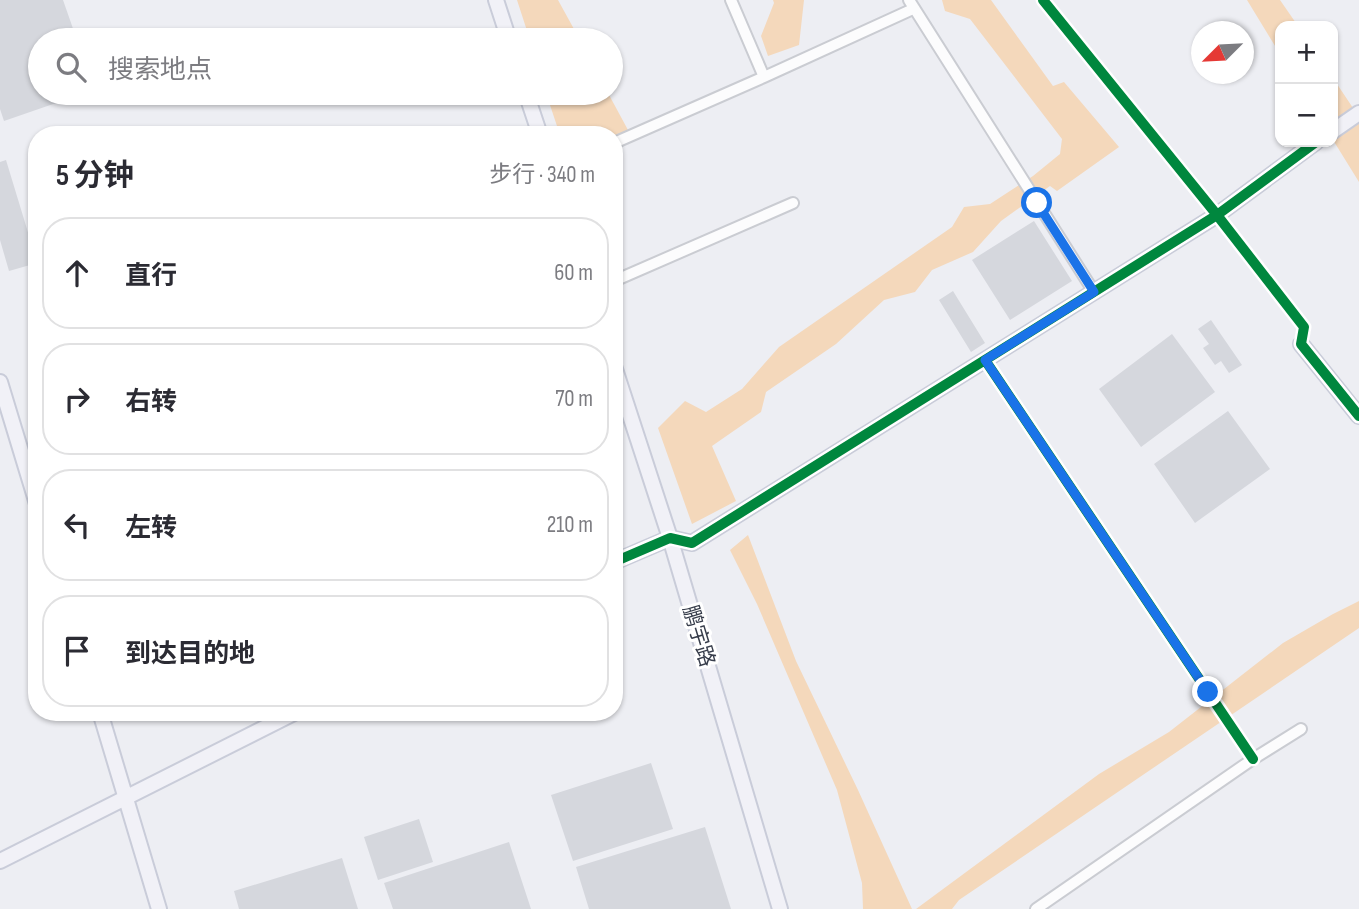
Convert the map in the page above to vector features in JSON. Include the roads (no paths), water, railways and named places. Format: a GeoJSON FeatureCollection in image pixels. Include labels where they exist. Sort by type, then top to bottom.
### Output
{"type":"FeatureCollection","features":[{"type":"Feature","properties":{"kind":"street"},"geometry":{"type":"LineString","coordinates":[[496,0],[505,28]]}},
{"type":"Feature","properties":{"kind":"street"},"geometry":{"type":"LineString","coordinates":[[731,0],[764,77]]}},
{"type":"Feature","properties":{"kind":"street"},"geometry":{"type":"LineString","coordinates":[[1043,0],[1304,327],[1301,344],[1359,416]]}},
{"type":"Feature","properties":{"kind":"street"},"geometry":{"type":"LineString","coordinates":[[623,138],[764,77],[911,5],[1094,292]]}},
{"type":"Feature","properties":{"kind":"street"},"geometry":{"type":"LineString","coordinates":[[530,105],[537,126]]}},
{"type":"Feature","properties":{"kind":"street"},"geometry":{"type":"LineString","coordinates":[[1338,128],[1359,113]]}},
{"type":"Feature","properties":{"kind":"street"},"geometry":{"type":"LineString","coordinates":[[623,558],[670,538],[692,543],[1217,215],[1309,147]]}},
{"type":"Feature","properties":{"kind":"street"},"geometry":{"type":"LineString","coordinates":[[623,277],[793,203]]}},
{"type":"Feature","properties":{"kind":"street"},"geometry":{"type":"LineString","coordinates":[[985,360],[1254,759]]}},
{"type":"Feature","properties":{"kind":"street"},"geometry":{"type":"LineString","coordinates":[[0,382],[28,474]]}},
{"type":"Feature","properties":{"kind":"street","name":"鹏宇路"},"geometry":{"type":"LineString","coordinates":[[623,394],[670,538],[779,909]]}},
{"type":"Feature","properties":{"kind":"street"},"geometry":{"type":"LineString","coordinates":[[103,721],[159,909]]}},
{"type":"Feature","properties":{"kind":"street"},"geometry":{"type":"LineString","coordinates":[[0,861],[278,721]]}},
{"type":"Feature","properties":{"kind":"street"},"geometry":{"type":"LineString","coordinates":[[1036,909],[1301,729]]}}]}
